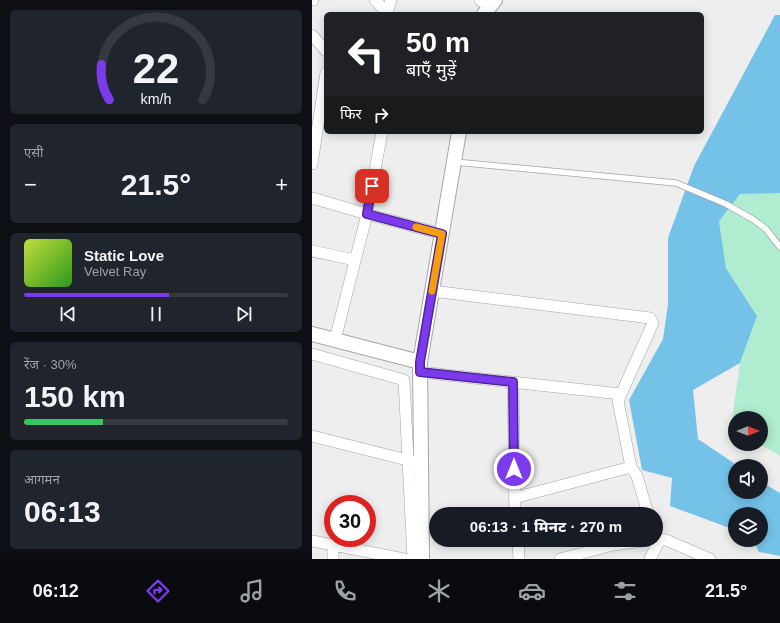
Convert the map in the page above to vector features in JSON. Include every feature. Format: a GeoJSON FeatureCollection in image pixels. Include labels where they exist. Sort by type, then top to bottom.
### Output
{"type":"FeatureCollection","features":[{"type":"Feature","properties":{"kind":"street"},"geometry":{"type":"LineString","coordinates":[[375,0],[386,12]]}},
{"type":"Feature","properties":{"kind":"street"},"geometry":{"type":"LineString","coordinates":[[388,12],[391,0]]}},
{"type":"Feature","properties":{"kind":"street"},"geometry":{"type":"LineString","coordinates":[[312,35],[324,49]]}},
{"type":"Feature","properties":{"kind":"street"},"geometry":{"type":"LineString","coordinates":[[312,164],[324,86]]}},
{"type":"Feature","properties":{"kind":"street"},"geometry":{"type":"LineString","coordinates":[[335,340],[367,214],[382,134]]}},
{"type":"Feature","properties":{"kind":"street"},"geometry":{"type":"LineString","coordinates":[[413,559],[415,462],[420,367],[460,134]]}},
{"type":"Feature","properties":{"kind":"street"},"geometry":{"type":"LineString","coordinates":[[312,198],[442,234]]}},
{"type":"Feature","properties":{"kind":"street"},"geometry":{"type":"LineString","coordinates":[[312,252],[355,260]]}},
{"type":"Feature","properties":{"kind":"street"},"geometry":{"type":"LineString","coordinates":[[432,291],[650,318],[653,323],[618,402],[631,467],[637,476],[646,507]]}},
{"type":"Feature","properties":{"kind":"street"},"geometry":{"type":"LineString","coordinates":[[312,334],[420,367],[513,382],[621,394]]}},
{"type":"Feature","properties":{"kind":"street"},"geometry":{"type":"LineString","coordinates":[[312,354],[404,380],[415,462],[422,559]]}},
{"type":"Feature","properties":{"kind":"street"},"geometry":{"type":"LineString","coordinates":[[513,382],[515,507]]}},
{"type":"Feature","properties":{"kind":"street"},"geometry":{"type":"LineString","coordinates":[[312,436],[415,462]]}},
{"type":"Feature","properties":{"kind":"street"},"geometry":{"type":"LineString","coordinates":[[514,498],[631,467]]}},
{"type":"Feature","properties":{"kind":"street"},"geometry":{"type":"LineString","coordinates":[[663,540],[710,559]]}},
{"type":"Feature","properties":{"kind":"street"},"geometry":{"type":"LineString","coordinates":[[312,541],[324,544]]}},
{"type":"Feature","properties":{"kind":"street"},"geometry":{"type":"LineString","coordinates":[[333,547],[333,559]]}},
{"type":"Feature","properties":{"kind":"street"},"geometry":{"type":"LineString","coordinates":[[338,547],[404,559]]}},
{"type":"Feature","properties":{"kind":"street"},"geometry":{"type":"LineString","coordinates":[[518,547],[519,559]]}},
{"type":"Feature","properties":{"kind":"street"},"geometry":{"type":"LineString","coordinates":[[560,559],[609,547]]}},
{"type":"Feature","properties":{"kind":"street"},"geometry":{"type":"LineString","coordinates":[[650,559],[653,547]]}},
{"type":"Feature","properties":{"kind":"lane"},"geometry":{"type":"LineString","coordinates":[[454,162],[676,183],[726,204],[754,220],[766,229],[780,247]]}},
{"type":"Feature","properties":{"kind":"green space"},"geometry":{"type":"Polygon","coordinates":[[[780,188],[780,456],[768,449],[768,411],[733,411],[740,363],[757,316],[726,268],[719,221],[726,204],[740,194],[780,188]]]}},
{"type":"Feature","properties":{"kind":"water"},"geometry":{"type":"Polygon","coordinates":[[[775,15],[780,15],[780,193],[740,194],[719,221],[726,268],[757,316],[740,363],[693,390],[698,439],[728,459],[728,499],[768,499],[768,486],[780,493],[780,556],[759,552],[756,547],[768,547],[768,507],[728,507],[728,527],[670,506],[672,478],[642,470],[629,400],[663,339],[668,304],[668,238],[694,166],[775,15]]]}},
{"type":"Feature","properties":{"kind":"slow traffic"},"geometry":{"type":"LineString","coordinates":[[416,227],[442,234],[432,291]]}},
{"type":"Feature","properties":{"kind":"route"},"geometry":{"type":"LineString","coordinates":[[372,186],[367,214],[442,234],[420,362],[420,372],[513,382],[514,469]]}}]}
